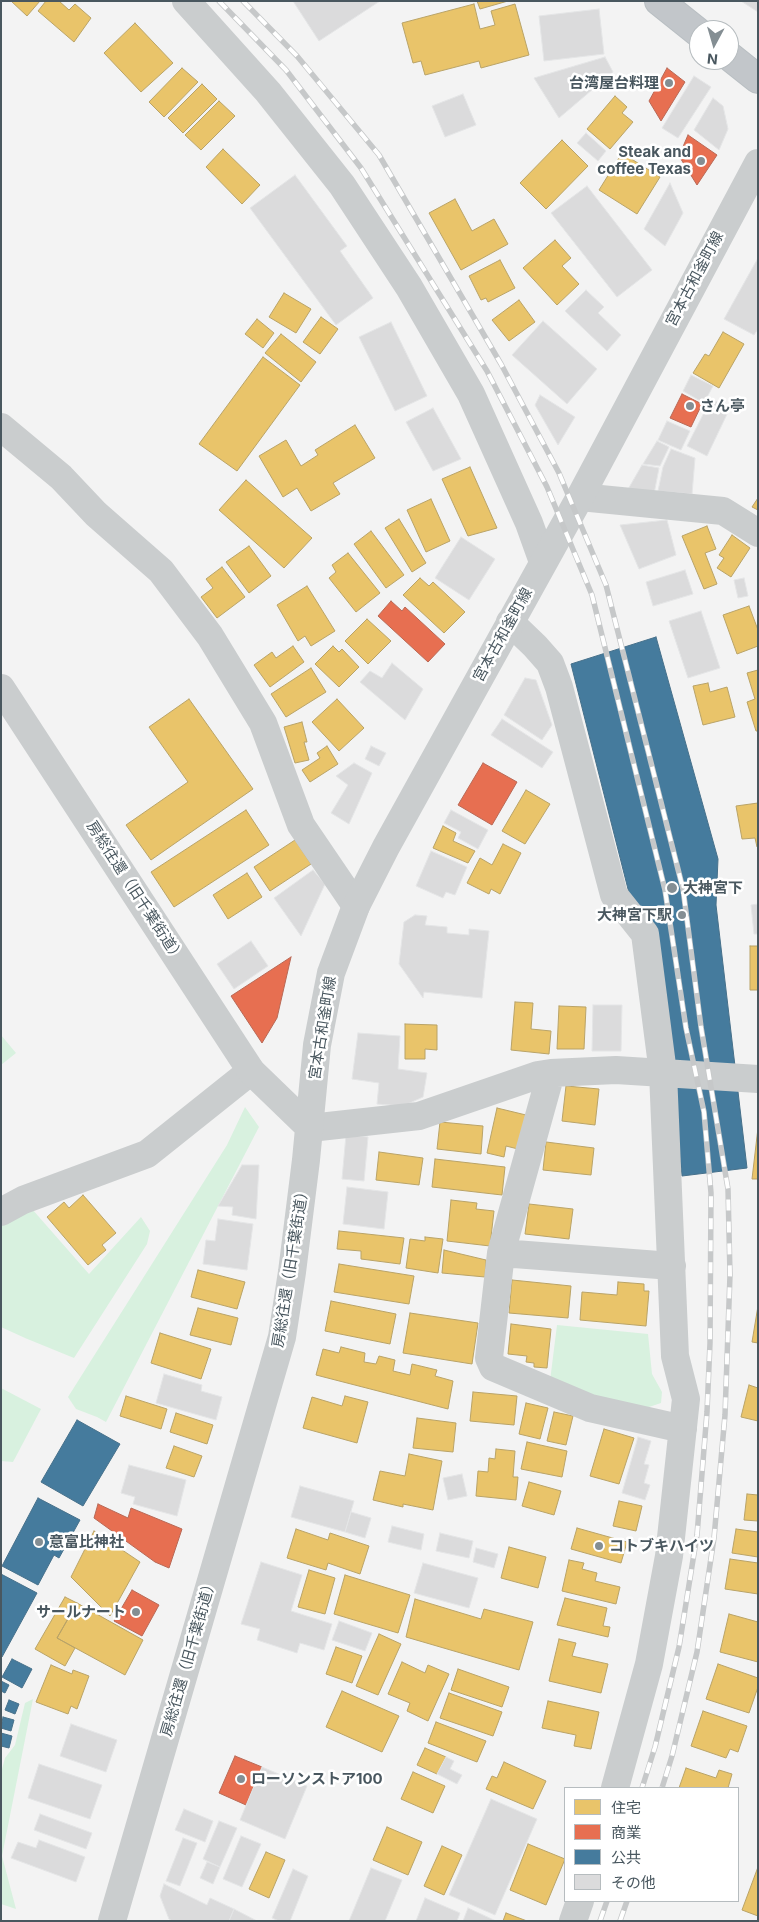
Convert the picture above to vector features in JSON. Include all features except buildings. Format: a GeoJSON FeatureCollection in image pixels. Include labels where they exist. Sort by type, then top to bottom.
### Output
{"type":"FeatureCollection","features":[{"type":"Feature","properties":{"kind":"highway"},"geometry":{"type":"LineString","coordinates":[[659,1],[689,25]]}},
{"type":"Feature","properties":{"kind":"highway"},"geometry":{"type":"LineString","coordinates":[[739,64],[758,79]]}},
{"type":"Feature","properties":{"kind":"street"},"geometry":{"type":"LineString","coordinates":[[186,1],[268,92],[342,185],[409,287],[471,394],[529,523],[543,562]]}},
{"type":"Feature","properties":{"kind":"street","name":"宮本古和釜町線"},"geometry":{"type":"LineString","coordinates":[[310,1128],[318,1045],[331,973],[356,906],[386,847],[580,498],[758,163]]}},
{"type":"Feature","properties":{"kind":"street"},"geometry":{"type":"LineString","coordinates":[[1,427],[61,477],[96,514],[161,571],[210,636],[263,724],[301,825],[356,906]]}},
{"type":"Feature","properties":{"kind":"street"},"geometry":{"type":"LineString","coordinates":[[580,498],[723,512],[758,533]]}},
{"type":"Feature","properties":{"kind":"street"},"geometry":{"type":"LineString","coordinates":[[510,622],[550,663],[559,687],[614,895],[645,934],[663,1073],[676,1356],[686,1399],[668,1556],[650,1654],[616,1787]]}},
{"type":"Feature","properties":{"kind":"street","name":"房総往還（旧千葉街道）"},"geometry":{"type":"LineString","coordinates":[[1,688],[251,1071],[310,1128],[282,1337],[268,1391],[112,1921]]}},
{"type":"Feature","properties":{"kind":"street"},"geometry":{"type":"LineString","coordinates":[[310,1128],[420,1116],[538,1075],[551,1073],[616,1070],[758,1078]]}},
{"type":"Feature","properties":{"kind":"street"},"geometry":{"type":"LineString","coordinates":[[1,1212],[23,1200],[147,1154],[251,1071]]}},
{"type":"Feature","properties":{"kind":"street"},"geometry":{"type":"LineString","coordinates":[[551,1073],[501,1254],[488,1358],[494,1367],[590,1408],[683,1429]]}},
{"type":"Feature","properties":{"kind":"street"},"geometry":{"type":"LineString","coordinates":[[501,1254],[672,1266]]}},
{"type":"Feature","properties":{"kind":"street"},"geometry":{"type":"LineString","coordinates":[[573,1921],[580,1902]]}},
{"type":"Feature","properties":{"kind":"green space"},"geometry":{"type":"Polygon","coordinates":[[[1,1035],[16,1053],[1,1065],[1,1035]]]}},
{"type":"Feature","properties":{"kind":"green space"},"geometry":{"type":"Polygon","coordinates":[[[245,1107],[259,1127],[106,1422],[76,1409],[68,1397],[227,1145],[245,1107]]]}},
{"type":"Feature","properties":{"kind":"green space"},"geometry":{"type":"Polygon","coordinates":[[[32,1209],[89,1274],[141,1217],[150,1231],[147,1244],[74,1358],[1,1327],[1,1225],[32,1209]]]}},
{"type":"Feature","properties":{"kind":"green space"},"geometry":{"type":"Polygon","coordinates":[[[557,1325],[648,1334],[652,1374],[662,1392],[661,1403],[646,1408],[593,1395],[550,1381],[557,1325]]]}},
{"type":"Feature","properties":{"kind":"green space"},"geometry":{"type":"Polygon","coordinates":[[[1,1388],[41,1409],[13,1462],[1,1461],[1,1388]]]}},
{"type":"Feature","properties":{"kind":"green space"},"geometry":{"type":"Polygon","coordinates":[[[33,1699],[2,1856],[16,1909],[1,1904],[1,1773],[5,1758],[15,1745],[25,1703],[33,1699]]]}},
{"type":"Feature","properties":{"kind":"railway"},"geometry":{"type":"LineString","coordinates":[[219,1],[286,70],[361,168],[487,371],[547,487],[592,595],[665,890],[686,1028],[704,1112],[711,1193],[710,1343],[707,1412],[697,1535],[679,1647],[655,1747],[642,1787]]}},
{"type":"Feature","properties":{"kind":"railway"},"geometry":{"type":"LineString","coordinates":[[243,1],[297,56],[379,155],[501,364],[559,473],[606,585],[683,889],[701,1027],[728,1189],[730,1275],[725,1415],[714,1538],[697,1652],[672,1756],[662,1787]]}},
{"type":"Feature","properties":{"kind":"railway"},"geometry":{"type":"LineString","coordinates":[[600,1921],[607,1902]]}},
{"type":"Feature","properties":{"kind":"railway"},"geometry":{"type":"LineString","coordinates":[[620,1921],[627,1902]]}},
{"type":"Feature","properties":{"kind":"place","name":"台湾屋台料理"},"geometry":{"type":"Point","coordinates":[669,83]}},
{"type":"Feature","properties":{"kind":"place","name":"Steak and coffee Texas"},"geometry":{"type":"Point","coordinates":[701,161]}},
{"type":"Feature","properties":{"kind":"place","name":"さん亭"},"geometry":{"type":"Point","coordinates":[690,406]}},
{"type":"Feature","properties":{"kind":"place","name":"大神宮下"},"geometry":{"type":"Point","coordinates":[672,888]}},
{"type":"Feature","properties":{"kind":"place","name":"大神宮下駅"},"geometry":{"type":"Point","coordinates":[682,915]}},
{"type":"Feature","properties":{"kind":"place","name":"意富比神社"},"geometry":{"type":"Point","coordinates":[39,1542]}},
{"type":"Feature","properties":{"kind":"place","name":"コトブキハイツ"},"geometry":{"type":"Point","coordinates":[599,1546]}},
{"type":"Feature","properties":{"kind":"place","name":"サールナート"},"geometry":{"type":"Point","coordinates":[136,1612]}},
{"type":"Feature","properties":{"kind":"place","name":"ローソンストア100"},"geometry":{"type":"Point","coordinates":[241,1779]}}]}
